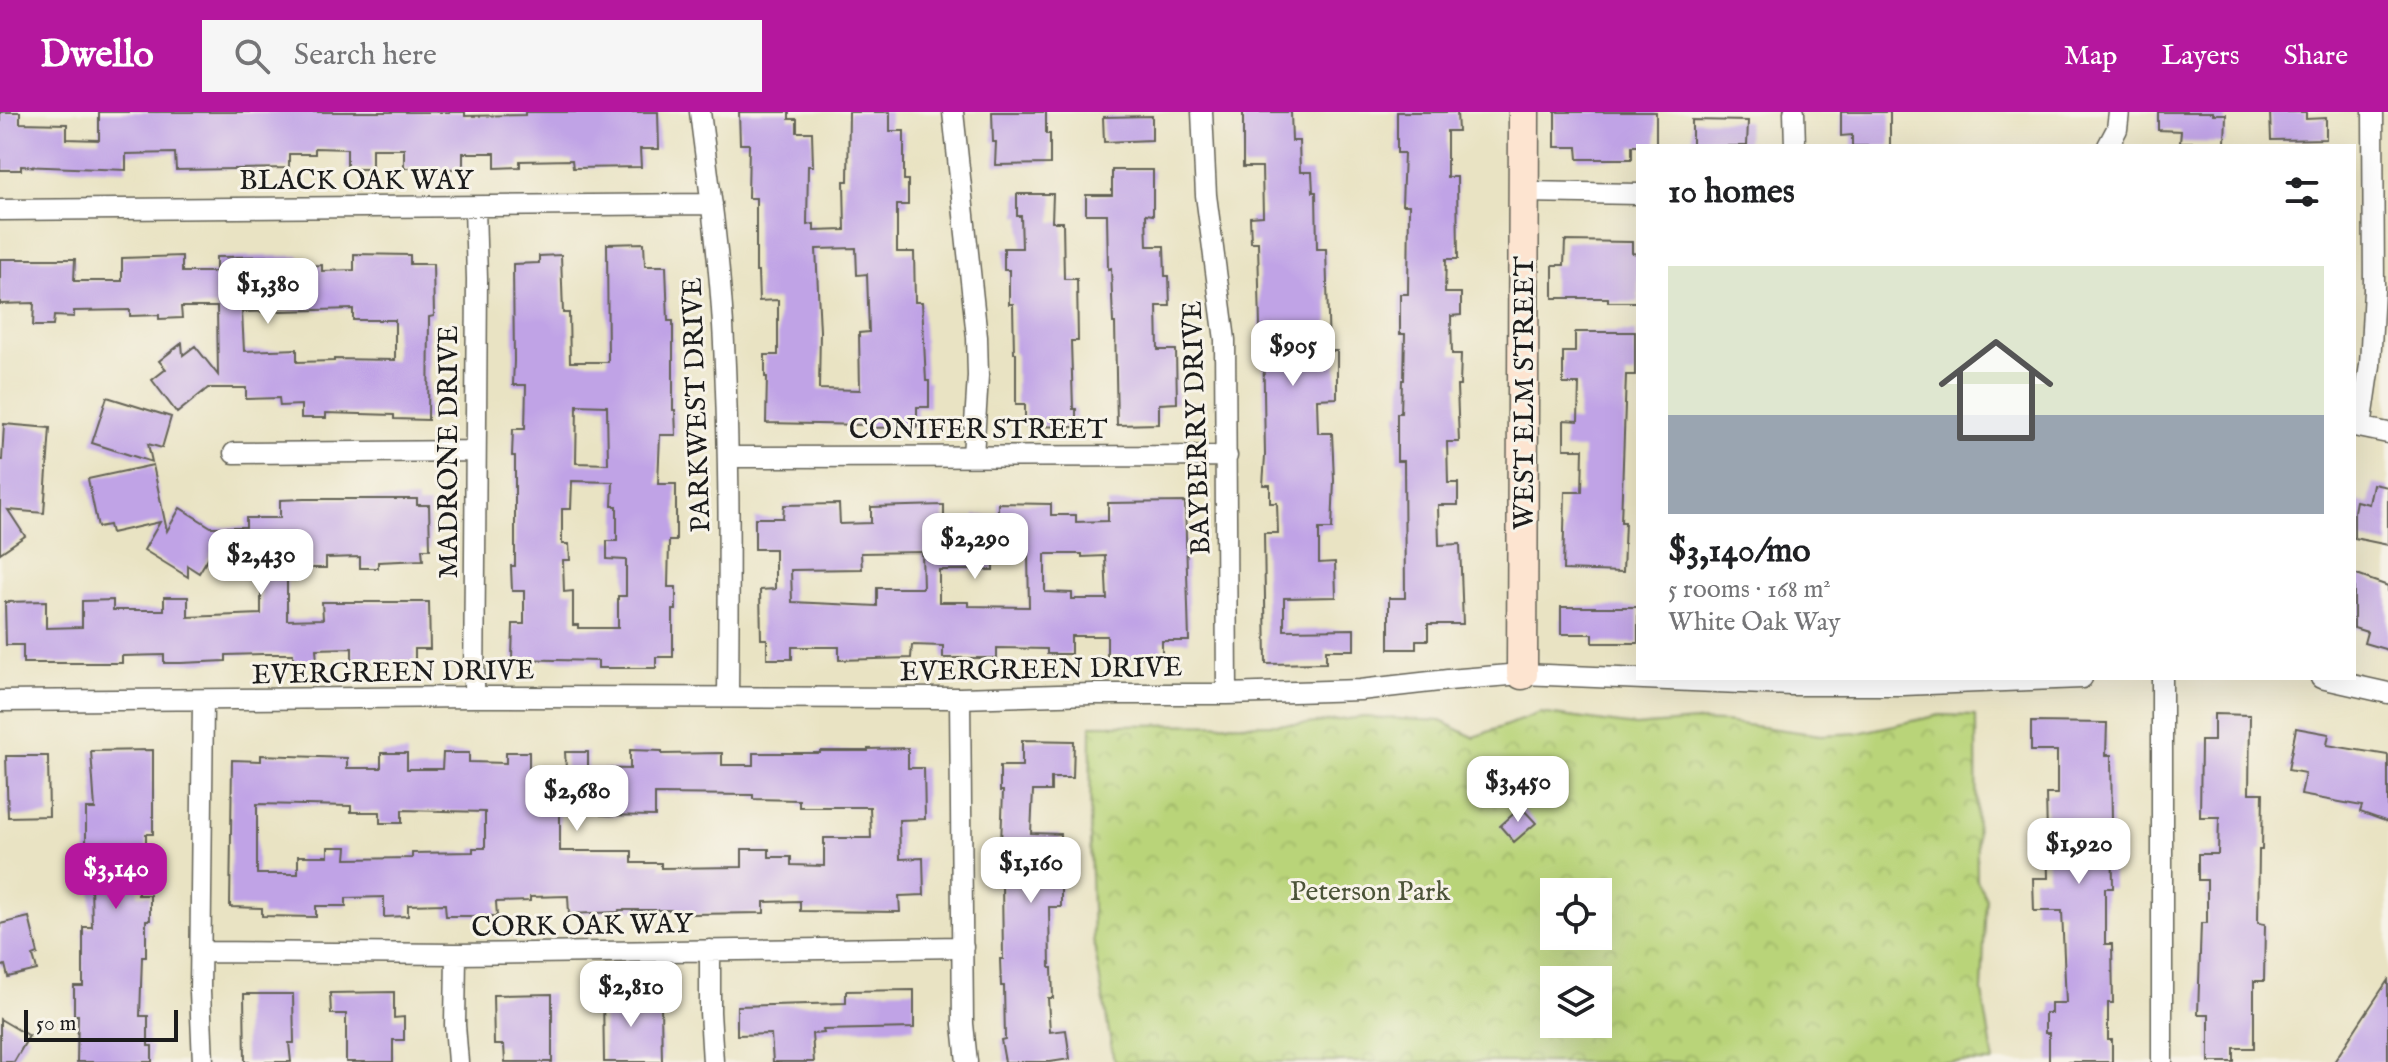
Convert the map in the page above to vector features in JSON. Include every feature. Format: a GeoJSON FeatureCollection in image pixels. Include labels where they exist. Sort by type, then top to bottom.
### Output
{"type":"FeatureCollection","features":[{"type":"Feature","properties":{"kind":"street","name":"PARKWEST DRIVE"},"geometry":{"type":"LineString","coordinates":[[700,112],[723,322],[729,457],[728,697]]}},
{"type":"Feature","properties":{"kind":"street"},"geometry":{"type":"LineString","coordinates":[[953,112],[977,337],[973,456]]}},
{"type":"Feature","properties":{"kind":"street","name":"BAYBERRY DRIVE"},"geometry":{"type":"LineString","coordinates":[[1202,112],[1206,195],[1225,340],[1227,694]]}},
{"type":"Feature","properties":{"kind":"street","name":"WEST ELM STREET"},"geometry":{"type":"LineString","coordinates":[[1522,674],[1524,112]]}},
{"type":"Feature","properties":{"kind":"street"},"geometry":{"type":"LineString","coordinates":[[1794,112],[1795,144]]}},
{"type":"Feature","properties":{"kind":"street"},"geometry":{"type":"LineString","coordinates":[[2109,144],[2117,129],[2119,112]]}},
{"type":"Feature","properties":{"kind":"street"},"geometry":{"type":"LineString","coordinates":[[2373,112],[2374,290],[2370,365],[2357,427],[2388,433]]}},
{"type":"Feature","properties":{"kind":"street"},"geometry":{"type":"LineString","coordinates":[[1524,192],[1636,194]]}},
{"type":"Feature","properties":{"kind":"street","name":"BLACK OAK WAY"},"geometry":{"type":"LineString","coordinates":[[0,210],[712,204]]}},
{"type":"Feature","properties":{"kind":"street","name":"MADRONE DRIVE"},"geometry":{"type":"LineString","coordinates":[[474,697],[475,207]]}},
{"type":"Feature","properties":{"kind":"street"},"geometry":{"type":"LineString","coordinates":[[234,453],[475,451]]}},
{"type":"Feature","properties":{"kind":"street","name":"CONIFER STREET"},"geometry":{"type":"LineString","coordinates":[[729,457],[1227,456]]}},
{"type":"Feature","properties":{"kind":"street","name":"EVERGREEN DRIVE"},"geometry":{"type":"LineString","coordinates":[[0,701],[474,697],[960,698],[1360,690],[1522,674],[1636,677]]}},
{"type":"Feature","properties":{"kind":"street","name":"EVERGREEN DRIVE"},"geometry":{"type":"LineString","coordinates":[[1724,680],[1903,685],[2031,680]]}},
{"type":"Feature","properties":{"kind":"street"},"geometry":{"type":"LineString","coordinates":[[2162,680],[2162,1062]]}},
{"type":"Feature","properties":{"kind":"street"},"geometry":{"type":"LineString","coordinates":[[2330,680],[2388,693]]}},
{"type":"Feature","properties":{"kind":"street"},"geometry":{"type":"LineString","coordinates":[[960,698],[963,1024],[967,1062]]}},
{"type":"Feature","properties":{"kind":"street"},"geometry":{"type":"LineString","coordinates":[[203,700],[200,992],[203,1062]]}},
{"type":"Feature","properties":{"kind":"street","name":"CORK OAK WAY"},"geometry":{"type":"LineString","coordinates":[[201,952],[456,954],[963,947]]}},
{"type":"Feature","properties":{"kind":"street"},"geometry":{"type":"LineString","coordinates":[[710,950],[713,1062]]}},
{"type":"Feature","properties":{"kind":"street"},"geometry":{"type":"LineString","coordinates":[[456,954],[458,1062]]}},
{"type":"Feature","properties":{"kind":"green space","name":"Peterson Park"},"geometry":{"type":"Polygon","coordinates":[[[1540,713],[1635,726],[1724,722],[1821,735],[1858,733],[1940,715],[1976,716],[1977,880],[1986,898],[1982,992],[1994,1062],[1114,1062],[1093,939],[1091,725],[1307,724],[1363,717],[1441,721],[1475,738],[1540,713]]]}},
{"type":"Feature","properties":{"kind":"building"},"geometry":{"type":"Polygon","coordinates":[[[0,112],[20,112],[20,123],[67,124],[67,139],[99,140],[99,112],[465,112],[465,116],[525,115],[525,112],[658,112],[659,149],[640,149],[641,167],[573,168],[572,160],[520,161],[520,167],[495,168],[495,153],[463,153],[463,169],[404,168],[404,149],[372,149],[372,169],[347,169],[347,149],[315,148],[315,154],[289,154],[289,168],[176,170],[175,153],[126,154],[126,170],[21,166],[21,170],[0,170],[0,112]]]}},
{"type":"Feature","properties":{"kind":"building"},"geometry":{"type":"Polygon","coordinates":[[[739,112],[789,112],[789,119],[797,119],[797,132],[812,132],[813,166],[808,166],[807,225],[814,224],[814,231],[845,230],[844,181],[848,181],[849,112],[890,112],[890,131],[904,131],[904,180],[908,180],[908,205],[897,205],[897,252],[914,252],[915,302],[922,302],[926,381],[929,381],[929,407],[917,407],[917,427],[766,423],[765,355],[778,355],[778,300],[759,301],[756,198],[748,198],[749,144],[740,144],[739,112]],[[856,248],[816,249],[819,389],[860,390],[859,333],[869,332],[867,274],[857,275],[856,248]]]}},
{"type":"Feature","properties":{"kind":"building"},"geometry":{"type":"Polygon","coordinates":[[[992,112],[1046,112],[1050,164],[995,165],[992,112]]]}},
{"type":"Feature","properties":{"kind":"building"},"geometry":{"type":"Polygon","coordinates":[[[1243,112],[1291,112],[1292,141],[1299,141],[1300,172],[1312,172],[1313,192],[1316,192],[1317,249],[1326,249],[1329,351],[1337,351],[1337,398],[1317,399],[1318,433],[1332,433],[1334,480],[1332,529],[1319,529],[1319,563],[1335,562],[1336,597],[1284,598],[1284,630],[1354,629],[1354,650],[1326,650],[1326,663],[1266,664],[1264,533],[1278,533],[1277,503],[1270,503],[1270,485],[1263,485],[1263,328],[1260,328],[1258,242],[1251,242],[1250,217],[1263,216],[1262,167],[1243,167],[1243,112]]]}},
{"type":"Feature","properties":{"kind":"building"},"geometry":{"type":"Polygon","coordinates":[[[1397,112],[1457,112],[1458,131],[1447,131],[1447,177],[1457,177],[1458,259],[1446,259],[1445,293],[1461,293],[1461,315],[1451,316],[1452,354],[1461,354],[1460,386],[1457,386],[1459,442],[1447,442],[1448,483],[1458,483],[1458,505],[1438,505],[1439,545],[1460,544],[1463,624],[1428,624],[1428,640],[1416,640],[1416,649],[1389,649],[1389,598],[1405,598],[1404,461],[1397,461],[1397,413],[1401,413],[1404,380],[1405,334],[1400,334],[1400,294],[1408,294],[1409,205],[1402,205],[1404,153],[1397,153],[1397,112]]]}},
{"type":"Feature","properties":{"kind":"building"},"geometry":{"type":"Polygon","coordinates":[[[1555,112],[1656,112],[1656,144],[1632,146],[1632,159],[1578,159],[1577,147],[1555,147],[1555,112]]]}},
{"type":"Feature","properties":{"kind":"building"},"geometry":{"type":"Polygon","coordinates":[[[1841,112],[1890,112],[1890,144],[1852,144],[1852,135],[1841,136],[1841,112]]]}},
{"type":"Feature","properties":{"kind":"building"},"geometry":{"type":"Polygon","coordinates":[[[2158,112],[2226,114],[2225,143],[2180,142],[2181,131],[2158,130],[2158,112]]]}},
{"type":"Feature","properties":{"kind":"building"},"geometry":{"type":"Polygon","coordinates":[[[2270,112],[2306,112],[2306,119],[2326,118],[2326,139],[2271,140],[2270,112]]]}},
{"type":"Feature","properties":{"kind":"building"},"geometry":{"type":"Polygon","coordinates":[[[1152,116],[1152,140],[1104,142],[1103,117],[1152,116]]]}},
{"type":"Feature","properties":{"kind":"building"},"geometry":{"type":"Polygon","coordinates":[[[1692,120],[1748,121],[1747,144],[1692,144],[1692,120]]]}},
{"type":"Feature","properties":{"kind":"building"},"geometry":{"type":"Polygon","coordinates":[[[1112,170],[1153,170],[1153,215],[1146,214],[1147,246],[1164,246],[1170,306],[1157,306],[1158,350],[1176,350],[1177,403],[1159,404],[1159,424],[1117,425],[1115,323],[1111,268],[1108,269],[1107,214],[1086,214],[1086,195],[1112,195],[1112,170]]]}},
{"type":"Feature","properties":{"kind":"building"},"geometry":{"type":"Polygon","coordinates":[[[1017,194],[1053,194],[1052,222],[1063,222],[1064,279],[1077,279],[1078,341],[1071,341],[1076,427],[1025,426],[1025,404],[1016,404],[1013,304],[1009,304],[1009,270],[1004,270],[1004,248],[1022,248],[1017,194]]]}},
{"type":"Feature","properties":{"kind":"building"},"geometry":{"type":"Polygon","coordinates":[[[1565,241],[1632,242],[1632,253],[1636,254],[1636,302],[1608,302],[1608,298],[1553,298],[1553,265],[1564,265],[1565,241]]]}},
{"type":"Feature","properties":{"kind":"building"},"geometry":{"type":"Polygon","coordinates":[[[644,243],[645,266],[666,266],[668,321],[673,321],[676,435],[660,435],[658,484],[676,484],[676,541],[669,541],[668,587],[676,587],[676,610],[673,610],[673,657],[656,657],[656,668],[598,668],[598,661],[512,659],[513,624],[524,624],[524,591],[512,591],[511,566],[515,566],[513,429],[525,429],[526,385],[513,385],[513,264],[539,263],[539,256],[561,255],[563,313],[569,313],[570,362],[608,362],[607,244],[644,243]],[[577,405],[576,463],[608,464],[607,406],[577,405]],[[572,481],[571,509],[562,509],[562,544],[569,544],[570,560],[563,560],[564,592],[573,591],[573,625],[578,625],[578,628],[618,628],[618,596],[626,596],[626,560],[607,559],[607,541],[617,541],[617,506],[612,506],[613,482],[572,481]]]}},
{"type":"Feature","properties":{"kind":"building"},"geometry":{"type":"Polygon","coordinates":[[[354,254],[410,255],[410,264],[433,264],[434,316],[429,317],[428,420],[394,419],[394,415],[326,413],[326,418],[301,418],[301,405],[280,406],[279,398],[246,399],[246,388],[208,388],[177,413],[152,380],[166,369],[159,361],[182,343],[183,355],[195,346],[218,375],[217,307],[181,307],[182,318],[159,319],[159,315],[130,316],[130,310],[74,311],[74,317],[54,316],[53,326],[33,326],[34,303],[0,304],[0,259],[75,259],[74,281],[122,281],[122,258],[182,256],[182,272],[216,272],[216,257],[300,256],[300,266],[322,265],[322,271],[354,270],[354,254]],[[353,309],[242,312],[244,351],[297,349],[297,362],[395,360],[395,320],[353,320],[353,309]]]}},
{"type":"Feature","properties":{"kind":"building"},"geometry":{"type":"Polygon","coordinates":[[[1575,332],[1635,332],[1635,375],[1626,375],[1621,522],[1625,522],[1623,572],[1563,570],[1565,492],[1582,492],[1583,449],[1564,449],[1564,420],[1578,421],[1579,384],[1563,384],[1563,352],[1575,352],[1575,332]]]}},
{"type":"Feature","properties":{"kind":"building"},"geometry":{"type":"Polygon","coordinates":[[[107,397],[171,417],[162,448],[148,444],[152,462],[92,443],[107,397]]]}},
{"type":"Feature","properties":{"kind":"building"},"geometry":{"type":"Polygon","coordinates":[[[4,424],[50,428],[44,513],[8,510],[25,536],[0,553],[0,460],[4,424]]]}},
{"type":"Feature","properties":{"kind":"building"},"geometry":{"type":"Polygon","coordinates":[[[153,465],[167,531],[180,508],[211,527],[227,527],[199,573],[188,566],[188,577],[144,550],[160,522],[111,533],[109,525],[98,527],[88,479],[153,465]]]}},
{"type":"Feature","properties":{"kind":"building"},"geometry":{"type":"Polygon","coordinates":[[[2373,484],[2388,487],[2388,545],[2356,538],[2356,501],[2369,504],[2373,484]]]}},
{"type":"Feature","properties":{"kind":"building"},"geometry":{"type":"Polygon","coordinates":[[[417,499],[417,505],[429,505],[430,549],[422,549],[423,560],[378,562],[378,568],[360,568],[360,557],[326,558],[326,568],[287,568],[287,620],[323,619],[322,602],[429,602],[430,649],[415,649],[415,661],[352,663],[352,648],[316,649],[317,662],[293,663],[293,654],[262,654],[226,655],[226,661],[181,663],[164,663],[164,655],[122,656],[122,663],[23,663],[23,645],[6,645],[5,602],[46,601],[46,628],[82,627],[82,601],[113,600],[113,610],[164,610],[164,597],[188,597],[188,617],[261,614],[261,572],[227,572],[227,527],[246,527],[246,518],[280,518],[280,500],[417,499]]]}},
{"type":"Feature","properties":{"kind":"building"},"geometry":{"type":"Polygon","coordinates":[[[1185,502],[1189,641],[1162,641],[1162,657],[1107,656],[1107,636],[1071,636],[1071,654],[1047,654],[1047,649],[997,648],[997,658],[943,658],[943,646],[912,645],[911,658],[839,660],[839,647],[792,647],[792,659],[767,659],[767,639],[761,639],[760,590],[775,589],[775,549],[755,549],[755,518],[783,518],[784,505],[839,504],[840,524],[871,523],[871,507],[944,505],[944,523],[975,522],[975,515],[998,516],[998,503],[1051,504],[1051,515],[1076,515],[1076,522],[1108,521],[1108,503],[1185,502]],[[922,552],[861,553],[862,569],[791,570],[792,602],[877,606],[877,588],[923,588],[922,552]],[[993,554],[993,570],[939,570],[939,602],[1029,607],[1028,555],[993,554]],[[1045,554],[1045,592],[1072,593],[1072,599],[1107,599],[1105,556],[1045,554]]]}},
{"type":"Feature","properties":{"kind":"building"},"geometry":{"type":"Polygon","coordinates":[[[2356,575],[2388,586],[2388,650],[2364,643],[2367,632],[2356,629],[2356,575]]]}},
{"type":"Feature","properties":{"kind":"building"},"geometry":{"type":"Polygon","coordinates":[[[1561,607],[1636,607],[1636,643],[1593,643],[1593,634],[1561,634],[1561,607]]]}},
{"type":"Feature","properties":{"kind":"building"},"geometry":{"type":"Polygon","coordinates":[[[2214,714],[2250,715],[2249,793],[2263,793],[2258,923],[2265,924],[2264,981],[2254,981],[2254,1048],[2234,1048],[2234,1062],[2209,1062],[2209,1014],[2198,1014],[2201,923],[2207,923],[2207,880],[2198,880],[2198,854],[2218,854],[2219,817],[2200,817],[2201,741],[2214,741],[2214,714]]]}},
{"type":"Feature","properties":{"kind":"building"},"geometry":{"type":"Polygon","coordinates":[[[2031,722],[2107,723],[2106,755],[2111,755],[2113,888],[2105,888],[2105,944],[2112,944],[2113,1003],[2108,1003],[2108,1040],[2112,1040],[2112,1062],[2049,1062],[2045,1013],[2051,1013],[2051,1003],[2066,1003],[2062,911],[2034,911],[2033,878],[2048,878],[2046,794],[2057,794],[2057,751],[2031,751],[2031,722]]]}},
{"type":"Feature","properties":{"kind":"building"},"geometry":{"type":"Polygon","coordinates":[[[2296,728],[2329,734],[2327,745],[2388,755],[2388,822],[2360,812],[2362,806],[2301,795],[2305,773],[2288,770],[2296,728]]]}},
{"type":"Feature","properties":{"kind":"building"},"geometry":{"type":"Polygon","coordinates":[[[1022,740],[1074,741],[1073,778],[1051,778],[1051,791],[1033,791],[1031,833],[1060,834],[1060,857],[1070,857],[1069,877],[1061,877],[1061,907],[1049,907],[1053,998],[1048,998],[1050,1032],[1066,1030],[1070,1059],[1050,1062],[1005,1062],[1001,1040],[1005,1039],[1000,959],[1003,959],[1002,882],[1015,882],[1017,844],[1001,843],[1003,791],[1000,791],[1000,766],[1022,766],[1022,740]]]}},
{"type":"Feature","properties":{"kind":"building"},"geometry":{"type":"Polygon","coordinates":[[[908,748],[908,768],[924,768],[925,819],[899,820],[900,859],[923,858],[924,895],[899,896],[900,912],[800,911],[800,901],[764,902],[764,913],[691,914],[691,910],[619,910],[569,914],[568,896],[496,902],[497,916],[446,916],[445,904],[408,905],[408,916],[384,917],[384,897],[346,898],[346,906],[316,906],[316,917],[262,916],[262,908],[230,907],[232,760],[261,761],[261,755],[347,758],[347,768],[381,768],[381,753],[407,753],[407,769],[442,769],[443,753],[469,753],[469,762],[506,763],[506,752],[529,752],[529,769],[566,769],[565,752],[588,752],[588,768],[630,769],[630,750],[662,751],[662,754],[722,753],[722,765],[753,765],[753,753],[908,748]],[[655,794],[655,816],[560,813],[560,851],[632,851],[632,863],[661,863],[661,868],[742,867],[742,849],[769,849],[769,857],[791,857],[791,865],[824,866],[824,838],[871,838],[870,807],[799,807],[799,800],[753,799],[753,795],[655,794]],[[257,804],[257,874],[298,874],[298,856],[328,856],[328,847],[347,847],[346,859],[412,858],[412,853],[473,852],[473,848],[485,848],[485,812],[402,810],[402,823],[380,823],[380,812],[351,812],[351,806],[257,804]]]}},
{"type":"Feature","properties":{"kind":"building"},"geometry":{"type":"Polygon","coordinates":[[[153,750],[153,834],[146,834],[146,859],[137,859],[138,895],[150,895],[146,957],[142,957],[140,1016],[148,1016],[148,1046],[152,1046],[152,1062],[77,1062],[78,1015],[74,1015],[74,986],[83,986],[83,927],[92,927],[91,884],[81,884],[81,867],[86,867],[86,809],[95,809],[91,751],[153,750]]]}},
{"type":"Feature","properties":{"kind":"building"},"geometry":{"type":"Polygon","coordinates":[[[6,756],[48,756],[49,816],[8,817],[6,756]]]}},
{"type":"Feature","properties":{"kind":"building"},"geometry":{"type":"Polygon","coordinates":[[[1521,807],[1536,823],[1514,842],[1500,826],[1521,807]]]}},
{"type":"Feature","properties":{"kind":"building"},"geometry":{"type":"Polygon","coordinates":[[[29,917],[38,954],[33,956],[37,970],[8,977],[5,965],[0,967],[0,924],[29,917]]]}},
{"type":"Feature","properties":{"kind":"building"},"geometry":{"type":"Polygon","coordinates":[[[2388,980],[2388,1062],[2334,1062],[2360,1022],[2388,980]]]}},
{"type":"Feature","properties":{"kind":"building"},"geometry":{"type":"Polygon","coordinates":[[[914,990],[914,1028],[823,1030],[824,1033],[812,1034],[814,1062],[773,1062],[771,1034],[737,1035],[737,1006],[846,1003],[846,991],[914,990]]]}},
{"type":"Feature","properties":{"kind":"building"},"geometry":{"type":"Polygon","coordinates":[[[394,992],[394,1018],[404,1017],[404,1040],[393,1040],[393,1062],[346,1062],[346,1014],[331,1014],[330,993],[394,992]]]}},
{"type":"Feature","properties":{"kind":"building"},"geometry":{"type":"Polygon","coordinates":[[[646,992],[646,1005],[661,1005],[662,1062],[604,1062],[603,993],[646,992]]]}},
{"type":"Feature","properties":{"kind":"building"},"geometry":{"type":"Polygon","coordinates":[[[244,994],[293,994],[294,1043],[289,1043],[291,1062],[245,1062],[244,994]]]}},
{"type":"Feature","properties":{"kind":"building"},"geometry":{"type":"Polygon","coordinates":[[[552,994],[552,1062],[505,1062],[504,1045],[494,1045],[493,995],[552,994]]]}},
{"type":"Feature","properties":{"kind":"building"},"geometry":{"type":"Polygon","coordinates":[[[0,1019],[29,1036],[14,1062],[0,1062],[0,1019]]]}}]}
